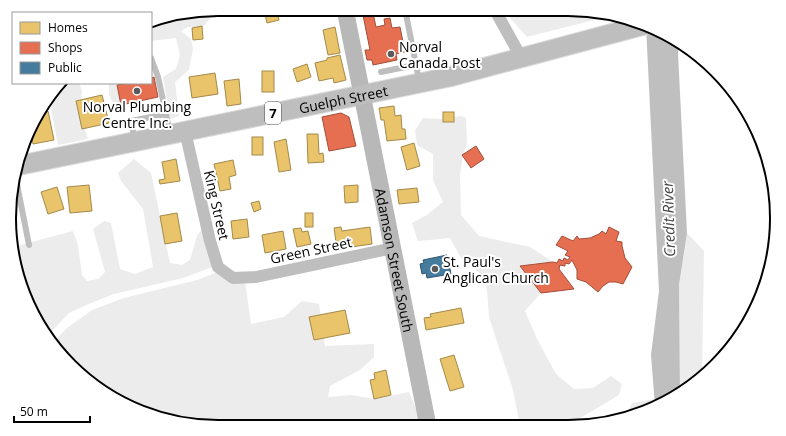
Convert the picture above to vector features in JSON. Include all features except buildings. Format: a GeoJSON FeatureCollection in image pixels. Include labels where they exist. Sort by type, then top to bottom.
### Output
{"type":"FeatureCollection","features":[{"type":"Feature","properties":{"kind":"main road","name":"Adamson Street South"},"geometry":{"type":"LineString","coordinates":[[346,16],[427,420]]}},
{"type":"Feature","properties":{"kind":"main road","name":"Guelph Street"},"geometry":{"type":"LineString","coordinates":[[23,164],[449,77],[634,27]]}},
{"type":"Feature","properties":{"kind":"street"},"geometry":{"type":"LineString","coordinates":[[498,16],[521,57]]}},
{"type":"Feature","properties":{"kind":"street","name":"King Street"},"geometry":{"type":"LineString","coordinates":[[178,133],[218,267],[233,278]]}},
{"type":"Feature","properties":{"kind":"street","name":"Green Street"},"geometry":{"type":"LineString","coordinates":[[233,278],[256,277],[393,248]]}},
{"type":"Feature","properties":{"kind":"lane"},"geometry":{"type":"LineString","coordinates":[[406,16],[419,83]]}},
{"type":"Feature","properties":{"kind":"lane"},"geometry":{"type":"LineString","coordinates":[[152,61],[158,77],[166,114],[178,133]]}},
{"type":"Feature","properties":{"kind":"lane"},"geometry":{"type":"LineString","coordinates":[[381,72],[415,65]]}},
{"type":"Feature","properties":{"kind":"lane"},"geometry":{"type":"LineString","coordinates":[[135,141],[131,121],[166,114]]}},
{"type":"Feature","properties":{"kind":"lane"},"geometry":{"type":"LineString","coordinates":[[18,190],[29,245]]}},
{"type":"Feature","properties":{"kind":"shaded area"},"geometry":{"type":"Polygon","coordinates":[[[205,16],[209,16],[210,19],[202,28],[188,27],[181,31],[191,39],[193,49],[189,70],[175,82],[179,116],[170,119],[163,77],[176,69],[180,55],[176,38],[152,41],[152,27],[180,20],[205,16]]]}},
{"type":"Feature","properties":{"kind":"shaded area"},"geometry":{"type":"Polygon","coordinates":[[[508,16],[581,16],[599,19],[527,37],[508,16]]]}},
{"type":"Feature","properties":{"kind":"shaded area"},"geometry":{"type":"Polygon","coordinates":[[[67,84],[79,84],[82,91],[79,111],[88,139],[58,145],[51,109],[54,100],[67,84]]]}},
{"type":"Feature","properties":{"kind":"shaded area"},"geometry":{"type":"Polygon","coordinates":[[[109,84],[117,84],[121,105],[115,107],[109,95],[109,84]]]}},
{"type":"Feature","properties":{"kind":"shaded area"},"geometry":{"type":"Polygon","coordinates":[[[461,116],[466,118],[467,143],[460,175],[461,215],[479,236],[530,247],[553,262],[520,266],[541,293],[525,311],[537,339],[556,374],[574,389],[593,388],[611,376],[622,384],[619,395],[577,420],[519,420],[513,390],[489,317],[486,278],[461,258],[450,238],[418,241],[412,223],[427,215],[443,202],[433,180],[433,154],[417,145],[415,130],[423,118],[441,119],[461,116]]]}},
{"type":"Feature","properties":{"kind":"shaded area"},"geometry":{"type":"Polygon","coordinates":[[[134,159],[151,173],[170,263],[182,265],[190,260],[197,236],[202,229],[215,266],[183,278],[114,294],[91,303],[69,313],[51,332],[31,295],[23,270],[18,246],[73,231],[78,245],[82,275],[87,281],[98,279],[105,272],[93,229],[104,221],[111,223],[120,269],[135,274],[153,267],[143,209],[121,181],[118,173],[134,159]]]}},
{"type":"Feature","properties":{"kind":"shaded area"},"geometry":{"type":"Polygon","coordinates":[[[687,233],[704,251],[702,369],[680,386],[679,285],[687,233]]]}},
{"type":"Feature","properties":{"kind":"shaded area"},"geometry":{"type":"Polygon","coordinates":[[[218,272],[245,281],[251,324],[284,317],[302,301],[319,304],[325,346],[374,344],[374,357],[360,370],[330,386],[328,397],[351,395],[376,399],[409,392],[417,411],[419,420],[205,420],[179,416],[141,405],[117,393],[85,370],[75,361],[57,339],[67,328],[92,310],[124,298],[197,280],[218,272]]]}},
{"type":"Feature","properties":{"kind":"shaded area"},"geometry":{"type":"Polygon","coordinates":[[[654,399],[654,400],[645,405],[628,410],[632,403],[654,399]]]}},
{"type":"Feature","properties":{"kind":"water","name":"Credit River"},"geometry":{"type":"Polygon","coordinates":[[[646,32],[679,49],[687,233],[679,285],[680,386],[655,400],[651,355],[659,291],[646,32]]]}},
{"type":"Feature","properties":{"kind":"place","name":"Norval Canada Post"},"geometry":{"type":"Point","coordinates":[391,54]}},
{"type":"Feature","properties":{"kind":"place","name":"Norval Plumbing Centre Inc."},"geometry":{"type":"Point","coordinates":[137,91]}},
{"type":"Feature","properties":{"kind":"place","name":"St. Paul's Anglican Church"},"geometry":{"type":"Point","coordinates":[435,269]}}]}
